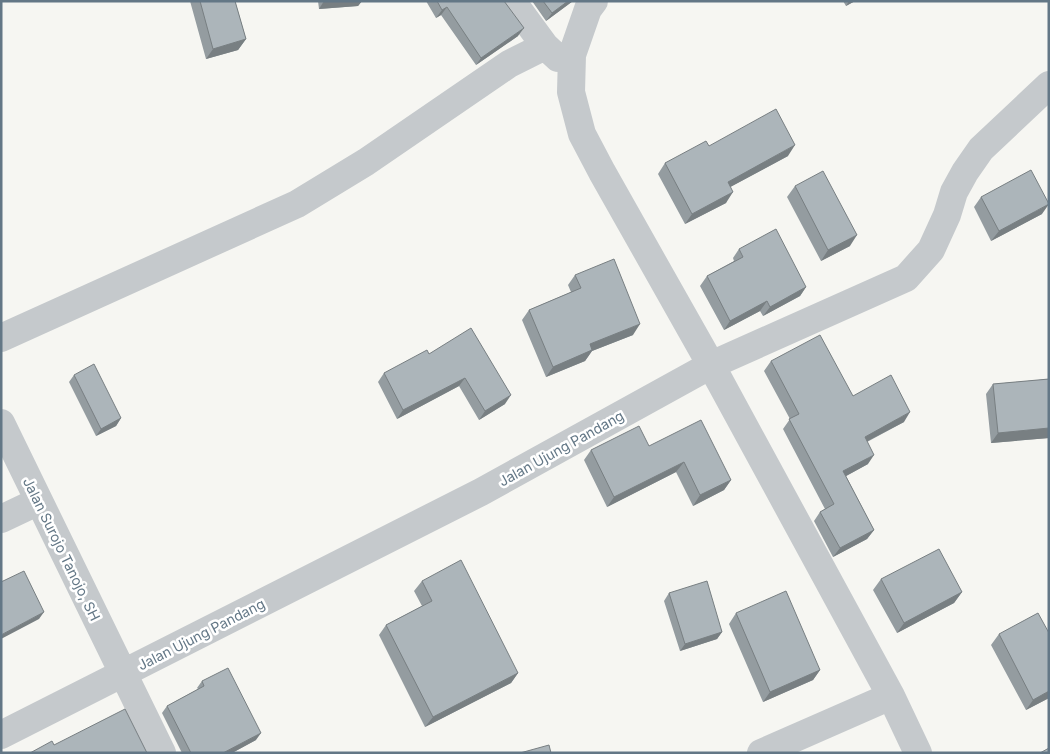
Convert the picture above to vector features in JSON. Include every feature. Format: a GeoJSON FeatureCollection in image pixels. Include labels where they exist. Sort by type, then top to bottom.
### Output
{"type":"FeatureCollection","features":[{"type":"Feature","properties":{"kind":"street"},"geometry":{"type":"LineString","coordinates":[[512,1],[545,46],[571,71]]}},
{"type":"Feature","properties":{"kind":"street"},"geometry":{"type":"LineString","coordinates":[[594,1],[588,9],[572,56],[570,92],[582,134],[711,365],[890,696],[918,753]]}},
{"type":"Feature","properties":{"kind":"street"},"geometry":{"type":"LineString","coordinates":[[1,338],[297,204],[366,162],[510,64],[545,46]]}},
{"type":"Feature","properties":{"kind":"street","name":"Jalan Ujung Pandang"},"geometry":{"type":"LineString","coordinates":[[1,735],[481,492],[711,365],[906,278],[931,250],[954,192],[981,149],[1049,85]]}},
{"type":"Feature","properties":{"kind":"street","name":"Jalan Surojo Tanojo, SH"},"geometry":{"type":"LineString","coordinates":[[1,423],[162,753]]}},
{"type":"Feature","properties":{"kind":"street"},"geometry":{"type":"LineString","coordinates":[[1,519],[39,501]]}},
{"type":"Feature","properties":{"kind":"street"},"geometry":{"type":"LineString","coordinates":[[761,753],[890,696]]}},
{"type":"Feature","properties":{"kind":"building"},"geometry":{"type":"Polygon","coordinates":[[[200,1],[235,1],[246,39],[213,49],[200,1]]]}},
{"type":"Feature","properties":{"kind":"building"},"geometry":{"type":"Polygon","coordinates":[[[437,1],[504,1],[524,28],[481,58],[447,7],[442,10],[437,1]]]}},
{"type":"Feature","properties":{"kind":"building"},"geometry":{"type":"Polygon","coordinates":[[[543,1],[568,1],[552,13],[543,1]]]}},
{"type":"Feature","properties":{"kind":"building"},"geometry":{"type":"Polygon","coordinates":[[[776,109],[795,145],[728,182],[733,192],[692,214],[665,163],[706,141],[709,146],[776,109]]]}},
{"type":"Feature","properties":{"kind":"building"},"geometry":{"type":"Polygon","coordinates":[[[1031,170],[1049,204],[999,231],[981,197],[1031,170]]]}},
{"type":"Feature","properties":{"kind":"building"},"geometry":{"type":"Polygon","coordinates":[[[823,171],[857,235],[828,250],[795,186],[823,171]]]}},
{"type":"Feature","properties":{"kind":"building"},"geometry":{"type":"Polygon","coordinates":[[[776,229],[806,287],[770,307],[767,301],[730,321],[707,276],[743,257],[739,249],[776,229]]]}},
{"type":"Feature","properties":{"kind":"building"},"geometry":{"type":"Polygon","coordinates":[[[614,259],[640,324],[590,344],[592,350],[553,367],[529,310],[581,288],[575,275],[614,259]]]}},
{"type":"Feature","properties":{"kind":"building"},"geometry":{"type":"Polygon","coordinates":[[[471,328],[511,395],[485,411],[465,378],[403,410],[384,373],[427,350],[429,354],[471,328]]]}},
{"type":"Feature","properties":{"kind":"building"},"geometry":{"type":"Polygon","coordinates":[[[820,335],[853,396],[891,375],[910,412],[865,437],[874,455],[843,471],[874,530],[840,548],[820,512],[834,504],[789,419],[799,414],[771,361],[820,335]]]}},
{"type":"Feature","properties":{"kind":"building"},"geometry":{"type":"Polygon","coordinates":[[[94,364],[121,418],[101,429],[74,375],[94,364]]]}},
{"type":"Feature","properties":{"kind":"building"},"geometry":{"type":"Polygon","coordinates":[[[1049,379],[1049,428],[998,433],[993,384],[1049,379]]]}},
{"type":"Feature","properties":{"kind":"building"},"geometry":{"type":"Polygon","coordinates":[[[701,420],[731,480],[700,495],[684,462],[614,497],[591,450],[639,426],[649,446],[701,420]]]}},
{"type":"Feature","properties":{"kind":"building"},"geometry":{"type":"Polygon","coordinates":[[[939,549],[962,592],[904,623],[881,579],[939,549]]]}},
{"type":"Feature","properties":{"kind":"building"},"geometry":{"type":"Polygon","coordinates":[[[461,560],[518,673],[433,717],[386,625],[432,601],[422,581],[461,560]]]}},
{"type":"Feature","properties":{"kind":"building"},"geometry":{"type":"Polygon","coordinates":[[[24,571],[44,612],[1,635],[1,582],[24,571]]]}},
{"type":"Feature","properties":{"kind":"building"},"geometry":{"type":"Polygon","coordinates":[[[707,581],[722,632],[685,644],[669,593],[707,581]]]}},
{"type":"Feature","properties":{"kind":"building"},"geometry":{"type":"Polygon","coordinates":[[[786,591],[820,670],[770,692],[736,613],[786,591]]]}},
{"type":"Feature","properties":{"kind":"building"},"geometry":{"type":"Polygon","coordinates":[[[1038,613],[1049,633],[1049,691],[1033,700],[999,634],[1038,613]]]}},
{"type":"Feature","properties":{"kind":"building"},"geometry":{"type":"Polygon","coordinates":[[[228,668],[261,733],[223,753],[191,753],[167,706],[204,686],[202,681],[228,668]]]}},
{"type":"Feature","properties":{"kind":"building"},"geometry":{"type":"Polygon","coordinates":[[[125,709],[147,753],[30,753],[52,741],[54,745],[125,709]]]}},
{"type":"Feature","properties":{"kind":"building"},"geometry":{"type":"Polygon","coordinates":[[[549,745],[551,753],[520,753],[549,745]]]}},
{"type":"Feature","properties":{"kind":"building"},"geometry":{"type":"Polygon","coordinates":[[[1049,748],[1049,753],[1040,753],[1049,748]]]}}]}
